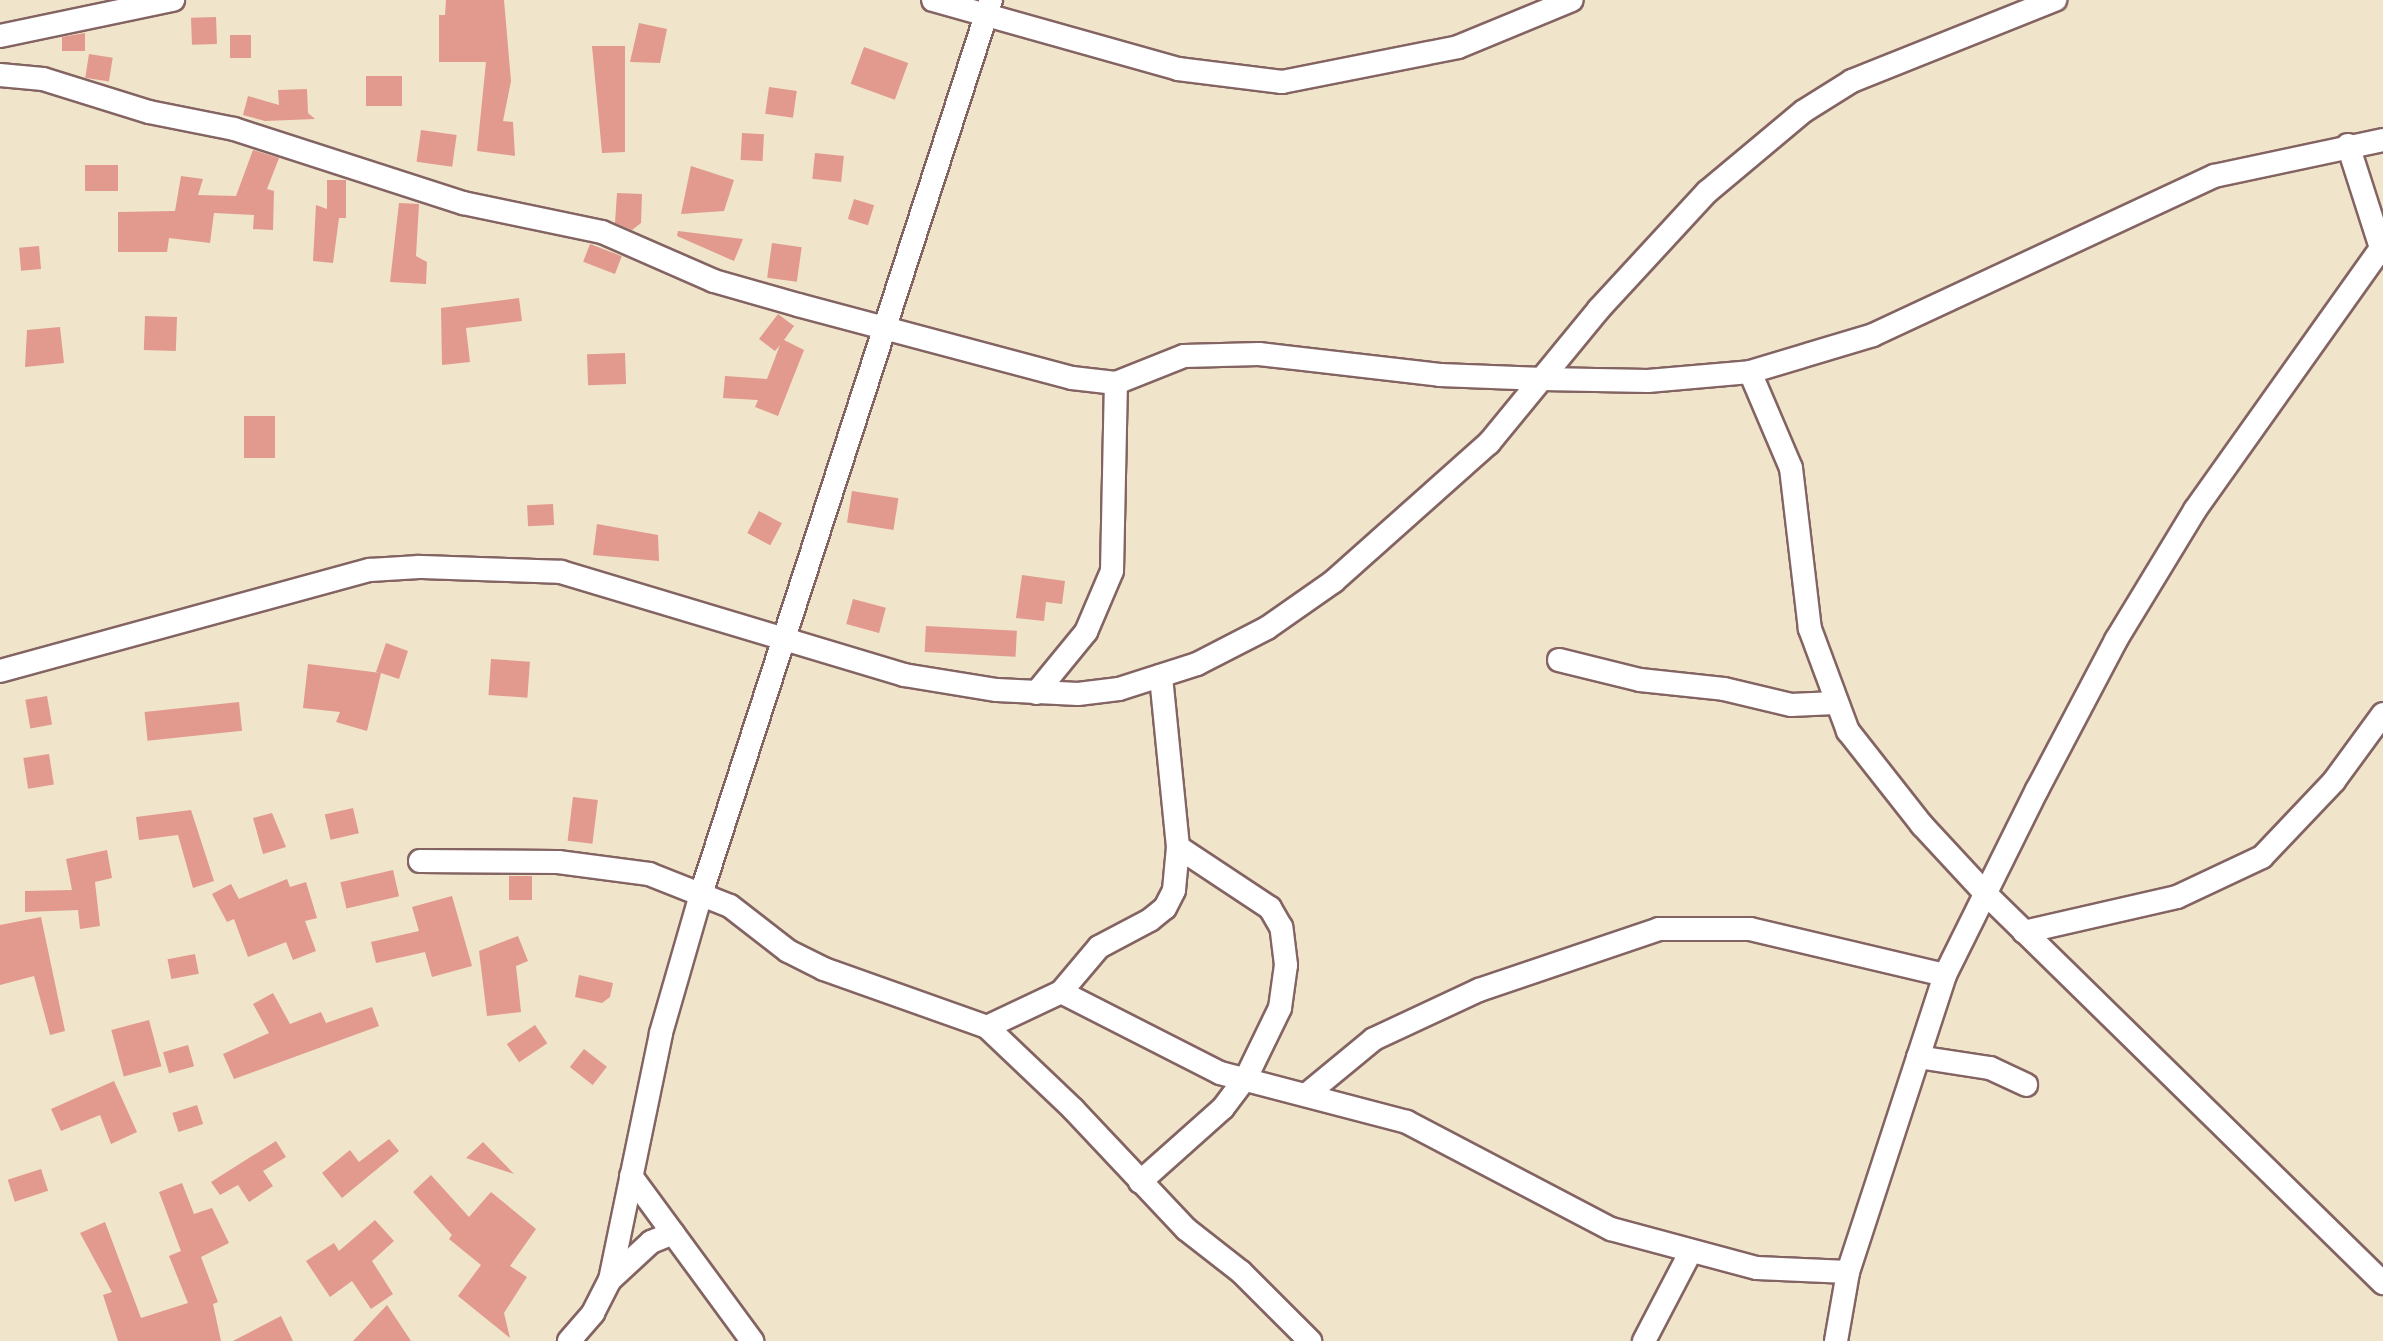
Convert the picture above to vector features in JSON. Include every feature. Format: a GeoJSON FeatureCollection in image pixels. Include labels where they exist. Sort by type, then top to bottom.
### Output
{"type":"FeatureCollection","features":[{"type":"Feature","properties":{"kind":"street"},"geometry":{"type":"LineString","coordinates":[[0,36],[173,0]]}},
{"type":"Feature","properties":{"kind":"street"},"geometry":{"type":"LineString","coordinates":[[933,0],[988,6],[1178,69],[1282,82],[1321,78],[1458,47],[1572,0]]}},
{"type":"Feature","properties":{"kind":"street"},"geometry":{"type":"LineString","coordinates":[[0,671],[370,570],[419,567],[561,572],[904,675],[1036,693],[1119,689],[1161,676],[1197,664],[1267,628],[1334,581],[1489,443],[1599,309],[1707,192],[1804,111],[1852,81],[2032,14],[2055,0]]}},
{"type":"Feature","properties":{"kind":"street"},"geometry":{"type":"LineString","coordinates":[[569,1341],[593,1313],[610,1280],[661,1033],[702,891],[781,638],[988,6]]}},
{"type":"Feature","properties":{"kind":"street"},"geometry":{"type":"LineString","coordinates":[[0,75],[43,79],[149,112],[234,129],[463,203],[602,232],[714,281],[1072,378],[1116,383],[1184,356],[1259,354],[1440,375],[1543,379],[1648,381],[1750,372],[1886,330],[2214,176],[2348,145],[2383,140]]}},
{"type":"Feature","properties":{"kind":"street"},"geometry":{"type":"LineString","coordinates":[[1836,1341],[1848,1272],[1945,975],[2116,640],[2195,510],[2382,247],[2348,145]]}},
{"type":"Feature","properties":{"kind":"street"},"geometry":{"type":"LineString","coordinates":[[1750,372],[1791,468],[1810,629],[1835,703],[1848,731],[1922,825],[1986,894],[2383,1283]]}},
{"type":"Feature","properties":{"kind":"street"},"geometry":{"type":"LineString","coordinates":[[1036,693],[1086,632],[1112,571],[1116,383]]}},
{"type":"Feature","properties":{"kind":"street"},"geometry":{"type":"LineString","coordinates":[[1559,660],[1640,680],[1735,691],[1791,705],[1835,703]]}},
{"type":"Feature","properties":{"kind":"street"},"geometry":{"type":"LineString","coordinates":[[987,1027],[1061,992],[1099,947],[1165,908],[1178,872],[1178,847],[1161,676]]}},
{"type":"Feature","properties":{"kind":"street"},"geometry":{"type":"LineString","coordinates":[[2024,932],[2177,897],[2262,857],[2334,781],[2383,714]]}},
{"type":"Feature","properties":{"kind":"street"},"geometry":{"type":"LineString","coordinates":[[1140,1182],[1223,1108],[1246,1078],[1280,1008],[1286,965],[1281,927],[1261,900],[1178,847]]}},
{"type":"Feature","properties":{"kind":"street"},"geometry":{"type":"LineString","coordinates":[[420,861],[607,866],[702,891],[730,906],[788,951],[824,969],[987,1027],[1073,1109],[1140,1182],[1279,1307],[1310,1341]]}},
{"type":"Feature","properties":{"kind":"street"},"geometry":{"type":"LineString","coordinates":[[1306,1095],[1374,1039],[1479,990],[1659,929],[1750,929],[1945,975]]}},
{"type":"Feature","properties":{"kind":"street"},"geometry":{"type":"LineString","coordinates":[[1061,992],[1192,1062],[1407,1122],[1611,1229],[1690,1253],[1757,1268],[1848,1272]]}},
{"type":"Feature","properties":{"kind":"street"},"geometry":{"type":"LineString","coordinates":[[1918,1057],[1990,1068],[2026,1085]]}},
{"type":"Feature","properties":{"kind":"street"},"geometry":{"type":"LineString","coordinates":[[631,1176],[752,1341]]}},
{"type":"Feature","properties":{"kind":"street"},"geometry":{"type":"LineString","coordinates":[[610,1280],[651,1242],[673,1233]]}},
{"type":"Feature","properties":{"kind":"street"},"geometry":{"type":"LineString","coordinates":[[1644,1341],[1690,1253]]}},
{"type":"Feature","properties":{"kind":"building"},"geometry":{"type":"Polygon","coordinates":[[[446,0],[504,0],[511,81],[503,121],[513,122],[515,156],[477,151],[486,62],[439,62],[439,15],[445,15],[446,0]]]}},
{"type":"Feature","properties":{"kind":"building"},"geometry":{"type":"Polygon","coordinates":[[[216,17],[217,44],[192,45],[191,18],[216,17]]]}},
{"type":"Feature","properties":{"kind":"building"},"geometry":{"type":"Polygon","coordinates":[[[639,23],[667,29],[660,63],[630,62],[639,23]]]}},
{"type":"Feature","properties":{"kind":"building"},"geometry":{"type":"Polygon","coordinates":[[[85,33],[85,51],[62,51],[62,37],[85,33]]]}},
{"type":"Feature","properties":{"kind":"building"},"geometry":{"type":"Polygon","coordinates":[[[230,35],[251,35],[251,58],[230,58],[230,35]]]}},
{"type":"Feature","properties":{"kind":"building"},"geometry":{"type":"Polygon","coordinates":[[[592,46],[625,46],[625,152],[602,153],[592,46]]]}},
{"type":"Feature","properties":{"kind":"building"},"geometry":{"type":"Polygon","coordinates":[[[864,47],[908,63],[895,100],[851,84],[864,47]]]}},
{"type":"Feature","properties":{"kind":"building"},"geometry":{"type":"Polygon","coordinates":[[[89,54],[113,58],[109,81],[85,78],[89,54]]]}},
{"type":"Feature","properties":{"kind":"building"},"geometry":{"type":"Polygon","coordinates":[[[366,76],[402,76],[402,106],[366,106],[366,76]]]}},
{"type":"Feature","properties":{"kind":"building"},"geometry":{"type":"Polygon","coordinates":[[[769,87],[797,91],[793,118],[765,114],[769,87]]]}},
{"type":"Feature","properties":{"kind":"building"},"geometry":{"type":"Polygon","coordinates":[[[307,89],[308,113],[315,119],[265,121],[243,115],[248,96],[279,105],[278,90],[307,89]]]}},
{"type":"Feature","properties":{"kind":"building"},"geometry":{"type":"Polygon","coordinates":[[[421,130],[457,135],[452,167],[417,162],[421,130]]]}},
{"type":"Feature","properties":{"kind":"building"},"geometry":{"type":"Polygon","coordinates":[[[742,133],[764,134],[763,161],[741,160],[742,133]]]}},
{"type":"Feature","properties":{"kind":"building"},"geometry":{"type":"Polygon","coordinates":[[[253,150],[279,158],[267,189],[274,191],[273,230],[253,229],[254,215],[214,213],[210,243],[169,238],[167,252],[118,252],[118,212],[175,211],[181,176],[203,179],[198,195],[236,196],[253,150]]]}},
{"type":"Feature","properties":{"kind":"building"},"geometry":{"type":"Polygon","coordinates":[[[815,153],[844,156],[841,182],[812,179],[815,153]]]}},
{"type":"Feature","properties":{"kind":"building"},"geometry":{"type":"Polygon","coordinates":[[[85,165],[118,165],[118,191],[85,191],[85,165]]]}},
{"type":"Feature","properties":{"kind":"building"},"geometry":{"type":"Polygon","coordinates":[[[691,166],[734,180],[724,211],[681,214],[691,166]]]}},
{"type":"Feature","properties":{"kind":"building"},"geometry":{"type":"Polygon","coordinates":[[[327,180],[346,180],[346,218],[339,218],[333,263],[313,261],[316,205],[327,209],[327,180]]]}},
{"type":"Feature","properties":{"kind":"building"},"geometry":{"type":"Polygon","coordinates":[[[617,193],[642,194],[641,223],[632,230],[615,223],[617,193]]]}},
{"type":"Feature","properties":{"kind":"building"},"geometry":{"type":"Polygon","coordinates":[[[854,199],[874,205],[868,225],[848,219],[854,199]]]}},
{"type":"Feature","properties":{"kind":"building"},"geometry":{"type":"Polygon","coordinates":[[[399,203],[419,204],[416,256],[427,262],[426,284],[390,282],[399,203]]]}},
{"type":"Feature","properties":{"kind":"building"},"geometry":{"type":"Polygon","coordinates":[[[678,231],[743,239],[734,261],[677,236],[678,231]]]}},
{"type":"Feature","properties":{"kind":"building"},"geometry":{"type":"Polygon","coordinates":[[[772,243],[802,247],[797,282],[767,278],[772,243]]]}},
{"type":"Feature","properties":{"kind":"building"},"geometry":{"type":"Polygon","coordinates":[[[590,244],[622,256],[615,274],[583,262],[590,244]]]}},
{"type":"Feature","properties":{"kind":"building"},"geometry":{"type":"Polygon","coordinates":[[[39,246],[41,269],[21,271],[19,248],[39,246]]]}},
{"type":"Feature","properties":{"kind":"building"},"geometry":{"type":"Polygon","coordinates":[[[519,298],[522,321],[466,328],[470,362],[442,365],[441,308],[519,298]]]}},
{"type":"Feature","properties":{"kind":"building"},"geometry":{"type":"Polygon","coordinates":[[[778,314],[794,326],[784,340],[804,350],[778,416],[755,407],[758,400],[723,398],[725,376],[767,379],[780,345],[775,351],[759,339],[778,314]]]}},
{"type":"Feature","properties":{"kind":"building"},"geometry":{"type":"Polygon","coordinates":[[[145,316],[177,317],[176,351],[144,350],[145,316]]]}},
{"type":"Feature","properties":{"kind":"building"},"geometry":{"type":"Polygon","coordinates":[[[60,327],[64,363],[25,367],[27,330],[60,327]]]}},
{"type":"Feature","properties":{"kind":"building"},"geometry":{"type":"Polygon","coordinates":[[[625,353],[626,384],[588,385],[587,354],[625,353]]]}},
{"type":"Feature","properties":{"kind":"building"},"geometry":{"type":"Polygon","coordinates":[[[244,416],[275,416],[275,458],[244,458],[244,416]]]}},
{"type":"Feature","properties":{"kind":"building"},"geometry":{"type":"Polygon","coordinates":[[[852,491],[898,498],[893,530],[847,523],[852,491]]]}},
{"type":"Feature","properties":{"kind":"building"},"geometry":{"type":"Polygon","coordinates":[[[553,504],[554,525],[528,526],[527,505],[553,504]]]}},
{"type":"Feature","properties":{"kind":"building"},"geometry":{"type":"Polygon","coordinates":[[[759,511],[782,523],[770,545],[747,533],[759,511]]]}},
{"type":"Feature","properties":{"kind":"building"},"geometry":{"type":"Polygon","coordinates":[[[597,524],[658,535],[659,561],[593,555],[597,524]]]}},
{"type":"Feature","properties":{"kind":"building"},"geometry":{"type":"Polygon","coordinates":[[[1022,575],[1065,581],[1062,604],[1046,602],[1044,621],[1016,618],[1022,575]]]}},
{"type":"Feature","properties":{"kind":"building"},"geometry":{"type":"Polygon","coordinates":[[[853,599],[886,608],[879,633],[846,624],[853,599]]]}},
{"type":"Feature","properties":{"kind":"building"},"geometry":{"type":"Polygon","coordinates":[[[926,626],[1017,631],[1016,657],[925,652],[926,626]]]}},
{"type":"Feature","properties":{"kind":"building"},"geometry":{"type":"Polygon","coordinates":[[[386,643],[408,651],[399,679],[376,672],[386,643]]]}},
{"type":"Feature","properties":{"kind":"building"},"geometry":{"type":"Polygon","coordinates":[[[491,659],[530,662],[527,698],[488,695],[491,659]]]}},
{"type":"Feature","properties":{"kind":"building"},"geometry":{"type":"Polygon","coordinates":[[[308,664],[381,673],[367,731],[336,722],[340,712],[303,708],[308,664]]]}},
{"type":"Feature","properties":{"kind":"building"},"geometry":{"type":"Polygon","coordinates":[[[47,696],[52,725],[30,728],[25,700],[47,696]]]}},
{"type":"Feature","properties":{"kind":"building"},"geometry":{"type":"Polygon","coordinates":[[[239,702],[242,731],[148,741],[145,712],[239,702]]]}},
{"type":"Feature","properties":{"kind":"building"},"geometry":{"type":"Polygon","coordinates":[[[49,754],[54,785],[28,789],[23,758],[49,754]]]}},
{"type":"Feature","properties":{"kind":"building"},"geometry":{"type":"Polygon","coordinates":[[[573,797],[598,800],[592,844],[568,841],[573,797]]]}},
{"type":"Feature","properties":{"kind":"building"},"geometry":{"type":"Polygon","coordinates":[[[353,808],[359,833],[331,840],[325,815],[353,808]]]}},
{"type":"Feature","properties":{"kind":"building"},"geometry":{"type":"Polygon","coordinates":[[[191,810],[214,881],[193,888],[178,835],[139,840],[136,817],[191,810]]]}},
{"type":"Feature","properties":{"kind":"building"},"geometry":{"type":"Polygon","coordinates":[[[272,813],[286,847],[263,854],[253,818],[272,813]]]}},
{"type":"Feature","properties":{"kind":"building"},"geometry":{"type":"Polygon","coordinates":[[[107,850],[112,878],[95,882],[100,926],[80,929],[78,910],[25,912],[25,891],[72,890],[66,859],[107,850]]]}},
{"type":"Feature","properties":{"kind":"building"},"geometry":{"type":"Polygon","coordinates":[[[393,870],[399,896],[346,908],[340,882],[393,870]]]}},
{"type":"Feature","properties":{"kind":"building"},"geometry":{"type":"Polygon","coordinates":[[[509,876],[532,876],[532,900],[509,900],[509,876]]]}},
{"type":"Feature","properties":{"kind":"building"},"geometry":{"type":"Polygon","coordinates":[[[287,879],[290,887],[306,882],[317,918],[305,921],[316,951],[293,960],[286,942],[248,957],[234,919],[227,922],[212,894],[231,884],[239,899],[287,879]]]}},
{"type":"Feature","properties":{"kind":"building"},"geometry":{"type":"Polygon","coordinates":[[[452,896],[472,966],[432,977],[425,952],[376,963],[371,942],[419,931],[412,907],[452,896]]]}},
{"type":"Feature","properties":{"kind":"building"},"geometry":{"type":"Polygon","coordinates":[[[41,917],[65,1031],[50,1035],[34,976],[0,985],[0,925],[41,917]]]}},
{"type":"Feature","properties":{"kind":"building"},"geometry":{"type":"Polygon","coordinates":[[[518,936],[528,961],[516,966],[521,1012],[487,1016],[479,951],[518,936]]]}},
{"type":"Feature","properties":{"kind":"building"},"geometry":{"type":"Polygon","coordinates":[[[195,954],[199,974],[171,979],[168,959],[195,954]]]}},
{"type":"Feature","properties":{"kind":"building"},"geometry":{"type":"Polygon","coordinates":[[[579,975],[613,983],[610,997],[602,1003],[575,997],[579,975]]]}},
{"type":"Feature","properties":{"kind":"building"},"geometry":{"type":"Polygon","coordinates":[[[273,993],[290,1024],[321,1012],[326,1023],[372,1007],[379,1026],[234,1079],[223,1054],[269,1033],[253,1004],[273,993]]]}},
{"type":"Feature","properties":{"kind":"building"},"geometry":{"type":"Polygon","coordinates":[[[149,1020],[161,1066],[124,1076],[111,1030],[149,1020]]]}},
{"type":"Feature","properties":{"kind":"building"},"geometry":{"type":"Polygon","coordinates":[[[535,1025],[547,1043],[519,1062],[507,1044],[535,1025]]]}},
{"type":"Feature","properties":{"kind":"building"},"geometry":{"type":"Polygon","coordinates":[[[188,1045],[194,1066],[169,1073],[163,1052],[188,1045]]]}},
{"type":"Feature","properties":{"kind":"building"},"geometry":{"type":"Polygon","coordinates":[[[584,1049],[607,1067],[593,1085],[570,1067],[584,1049]]]}},
{"type":"Feature","properties":{"kind":"building"},"geometry":{"type":"Polygon","coordinates":[[[114,1081],[137,1132],[111,1144],[100,1115],[61,1131],[51,1109],[114,1081]]]}},
{"type":"Feature","properties":{"kind":"building"},"geometry":{"type":"Polygon","coordinates":[[[197,1105],[203,1124],[178,1132],[172,1113],[197,1105]]]}},
{"type":"Feature","properties":{"kind":"building"},"geometry":{"type":"Polygon","coordinates":[[[389,1139],[399,1151],[342,1198],[322,1173],[350,1150],[359,1162],[389,1139]]]}},
{"type":"Feature","properties":{"kind":"building"},"geometry":{"type":"Polygon","coordinates":[[[276,1141],[286,1157],[263,1171],[273,1186],[249,1202],[238,1185],[220,1195],[211,1182],[276,1141]]]}},
{"type":"Feature","properties":{"kind":"building"},"geometry":{"type":"Polygon","coordinates":[[[483,1142],[514,1174],[466,1158],[483,1142]]]}},
{"type":"Feature","properties":{"kind":"building"},"geometry":{"type":"Polygon","coordinates":[[[41,1169],[48,1191],[15,1202],[8,1180],[41,1169]]]}},
{"type":"Feature","properties":{"kind":"building"},"geometry":{"type":"Polygon","coordinates":[[[431,1175],[469,1217],[491,1192],[536,1229],[510,1266],[527,1277],[504,1313],[510,1338],[458,1296],[481,1265],[449,1239],[452,1235],[413,1192],[431,1175]]]}},
{"type":"Feature","properties":{"kind":"building"},"geometry":{"type":"Polygon","coordinates":[[[182,1183],[194,1214],[212,1208],[229,1243],[201,1257],[218,1302],[213,1304],[221,1341],[118,1341],[103,1295],[112,1292],[80,1233],[105,1222],[141,1318],[188,1303],[169,1256],[181,1251],[159,1192],[182,1183]]]}},
{"type":"Feature","properties":{"kind":"building"},"geometry":{"type":"Polygon","coordinates":[[[375,1220],[394,1241],[372,1261],[393,1294],[371,1309],[352,1281],[330,1297],[306,1261],[334,1243],[339,1251],[375,1220]]]}},
{"type":"Feature","properties":{"kind":"building"},"geometry":{"type":"Polygon","coordinates":[[[387,1305],[411,1341],[353,1341],[387,1305]]]}},
{"type":"Feature","properties":{"kind":"building"},"geometry":{"type":"Polygon","coordinates":[[[281,1316],[293,1341],[233,1341],[281,1316]]]}}]}
